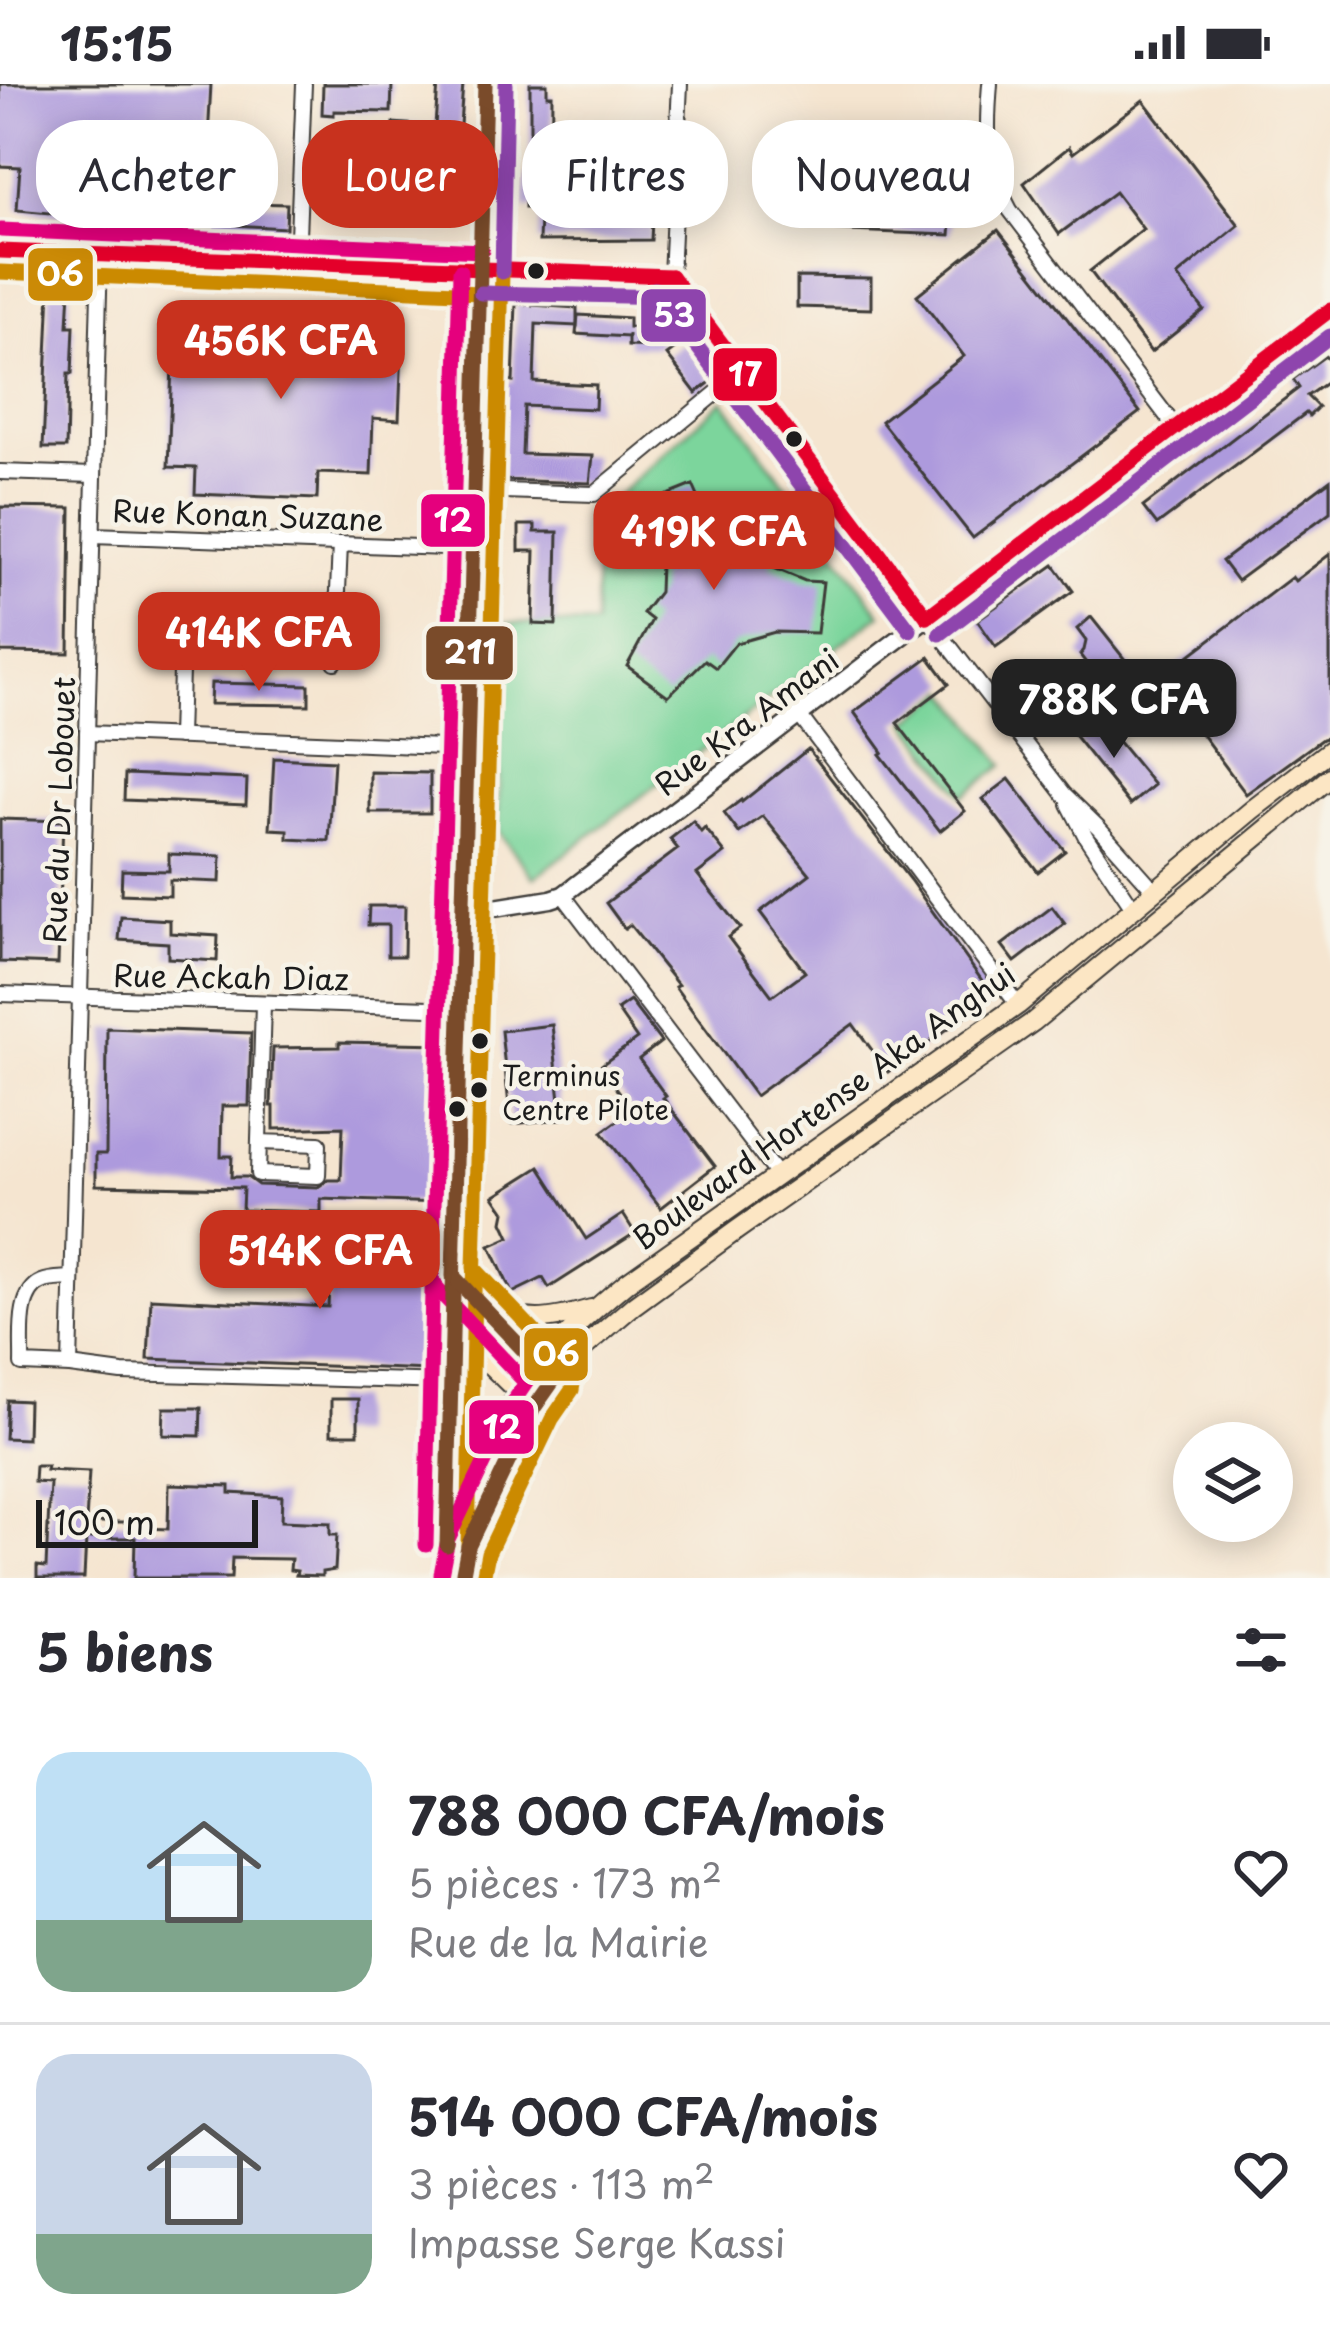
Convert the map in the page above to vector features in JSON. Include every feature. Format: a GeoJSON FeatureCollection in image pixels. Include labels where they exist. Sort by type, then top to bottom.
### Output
{"type":"FeatureCollection","features":[{"type":"Feature","properties":{"kind":"main road"},"geometry":{"type":"LineString","coordinates":[[484,120],[485,84]]}},
{"type":"Feature","properties":{"kind":"main road"},"geometry":{"type":"LineString","coordinates":[[447,1545],[482,228]]}},
{"type":"Feature","properties":{"kind":"main road","name":"Boulevard Hortense Aka Anghui"},"geometry":{"type":"LineString","coordinates":[[443,1578],[447,1545],[518,1392],[596,1307],[1018,1005],[1330,750]]}},
{"type":"Feature","properties":{"kind":"main road","name":"Boulevard Hortense Aka Anghui"},"geometry":{"type":"LineString","coordinates":[[462,1578],[467,1546],[534,1408],[586,1346],[634,1305],[1033,1022],[1330,777]]}},
{"type":"Feature","properties":{"kind":"main road"},"geometry":{"type":"LineString","coordinates":[[453,1276],[553,1381]]}},
{"type":"Feature","properties":{"kind":"main road"},"geometry":{"type":"LineString","coordinates":[[477,1301],[524,1319],[558,1318],[596,1307]]}},
{"type":"Feature","properties":{"kind":"main road"},"geometry":{"type":"LineString","coordinates":[[451,1328],[534,1408]]}},
{"type":"Feature","properties":{"kind":"street"},"geometry":{"type":"LineString","coordinates":[[297,262],[304,84]]}},
{"type":"Feature","properties":{"kind":"street"},"geometry":{"type":"LineString","coordinates":[[680,84],[671,276],[1064,794],[1155,891]]}},
{"type":"Feature","properties":{"kind":"street"},"geometry":{"type":"LineString","coordinates":[[990,84],[987,131],[996,185],[1010,210],[1176,428]]}},
{"type":"Feature","properties":{"kind":"street"},"geometry":{"type":"LineString","coordinates":[[0,251],[671,276]]}},
{"type":"Feature","properties":{"kind":"street","name":"Rue du Dr Lobouet"},"geometry":{"type":"LineString","coordinates":[[70,1366],[100,255]]}},
{"type":"Feature","properties":{"kind":"street","name":"Rue Kra Amani"},"geometry":{"type":"LineString","coordinates":[[463,913],[563,895],[1330,310]]}},
{"type":"Feature","properties":{"kind":"street"},"geometry":{"type":"LineString","coordinates":[[475,490],[594,494],[742,372]]}},
{"type":"Feature","properties":{"kind":"street"},"geometry":{"type":"LineString","coordinates":[[0,472],[94,475]]}},
{"type":"Feature","properties":{"kind":"street","name":"Rue Konan Suzane"},"geometry":{"type":"LineString","coordinates":[[93,535],[473,549]]}},
{"type":"Feature","properties":{"kind":"street"},"geometry":{"type":"LineString","coordinates":[[335,662],[340,544]]}},
{"type":"Feature","properties":{"kind":"street"},"geometry":{"type":"LineString","coordinates":[[179,737],[183,603]]}},
{"type":"Feature","properties":{"kind":"street"},"geometry":{"type":"LineString","coordinates":[[799,715],[1018,1005]]}},
{"type":"Feature","properties":{"kind":"street"},"geometry":{"type":"LineString","coordinates":[[87,734],[468,748]]}},
{"type":"Feature","properties":{"kind":"street"},"geometry":{"type":"LineString","coordinates":[[1064,794],[1134,909]]}},
{"type":"Feature","properties":{"kind":"street"},"geometry":{"type":"LineString","coordinates":[[563,895],[777,1175]]}},
{"type":"Feature","properties":{"kind":"street","name":"Rue Ackah Diaz"},"geometry":{"type":"LineString","coordinates":[[0,994],[460,1009]]}},
{"type":"Feature","properties":{"kind":"street"},"geometry":{"type":"LineString","coordinates":[[259,1142],[320,1144],[318,1176],[258,1174],[263,1004]]}},
{"type":"Feature","properties":{"kind":"street"},"geometry":{"type":"LineString","coordinates":[[72,1278],[47,1279],[29,1291],[22,1364],[122,1373],[449,1382]]}},
{"type":"Feature","properties":{"kind":"green space"},"geometry":{"type":"Polygon","coordinates":[[[723,400],[881,614],[534,878],[498,831],[502,623],[595,625],[597,514],[723,400]]]}},
{"type":"Feature","properties":{"kind":"green space"},"geometry":{"type":"Polygon","coordinates":[[[948,691],[1004,765],[963,796],[907,722],[948,691]]]}},
{"type":"Feature","properties":{"kind":"building"},"geometry":{"type":"Polygon","coordinates":[[[0,84],[211,84],[209,120],[36,120],[36,212],[17,210],[20,167],[0,166],[0,84]]]}},
{"type":"Feature","properties":{"kind":"building"},"geometry":{"type":"Polygon","coordinates":[[[323,84],[392,84],[391,112],[322,114],[323,84]]]}},
{"type":"Feature","properties":{"kind":"building"},"geometry":{"type":"Polygon","coordinates":[[[438,84],[463,84],[460,120],[435,120],[438,84]]]}},
{"type":"Feature","properties":{"kind":"building"},"geometry":{"type":"Polygon","coordinates":[[[530,84],[547,84],[552,120],[530,120],[530,84]]]}},
{"type":"Feature","properties":{"kind":"building"},"geometry":{"type":"Polygon","coordinates":[[[1143,100],[1239,225],[1177,276],[1204,310],[1151,352],[1090,271],[1143,229],[1115,192],[1059,234],[1024,183],[1069,147],[1073,153],[1143,100]]]}},
{"type":"Feature","properties":{"kind":"building"},"geometry":{"type":"Polygon","coordinates":[[[278,204],[287,204],[286,228],[278,228],[278,204]]]}},
{"type":"Feature","properties":{"kind":"building"},"geometry":{"type":"Polygon","coordinates":[[[540,228],[652,228],[651,240],[539,241],[540,228]]]}},
{"type":"Feature","properties":{"kind":"building"},"geometry":{"type":"Polygon","coordinates":[[[798,228],[951,228],[950,235],[798,228]]]}},
{"type":"Feature","properties":{"kind":"building"},"geometry":{"type":"Polygon","coordinates":[[[998,230],[1140,412],[973,538],[881,421],[964,356],[917,295],[998,230]]]}},
{"type":"Feature","properties":{"kind":"building"},"geometry":{"type":"Polygon","coordinates":[[[797,277],[871,278],[871,309],[797,307],[797,277]]]}},
{"type":"Feature","properties":{"kind":"building"},"geometry":{"type":"Polygon","coordinates":[[[50,289],[70,289],[68,326],[74,326],[66,448],[43,448],[50,289]]]}},
{"type":"Feature","properties":{"kind":"building"},"geometry":{"type":"Polygon","coordinates":[[[516,304],[577,308],[577,326],[536,324],[534,382],[596,385],[595,409],[524,406],[522,454],[593,456],[590,483],[500,480],[504,381],[513,382],[516,304]]]}},
{"type":"Feature","properties":{"kind":"building"},"geometry":{"type":"Polygon","coordinates":[[[202,315],[403,322],[399,420],[373,418],[371,475],[318,473],[317,499],[195,494],[196,468],[168,467],[173,340],[201,341],[202,315]]]}},
{"type":"Feature","properties":{"kind":"building"},"geometry":{"type":"Polygon","coordinates":[[[578,315],[629,318],[629,327],[660,328],[659,347],[628,346],[628,337],[576,334],[578,315]]]}},
{"type":"Feature","properties":{"kind":"building"},"geometry":{"type":"Polygon","coordinates":[[[683,343],[712,381],[696,393],[667,355],[683,343]]]}},
{"type":"Feature","properties":{"kind":"building"},"geometry":{"type":"Polygon","coordinates":[[[1325,356],[1330,362],[1330,380],[1307,396],[1318,407],[1157,525],[1143,507],[1299,388],[1293,379],[1325,356]]]}},
{"type":"Feature","properties":{"kind":"building"},"geometry":{"type":"Polygon","coordinates":[[[1330,480],[1330,512],[1237,581],[1222,561],[1330,480]]]}},
{"type":"Feature","properties":{"kind":"building"},"geometry":{"type":"Polygon","coordinates":[[[693,485],[724,534],[735,519],[779,552],[769,566],[805,581],[823,582],[817,633],[775,632],[736,643],[716,668],[705,660],[668,696],[627,666],[652,620],[643,613],[659,592],[658,544],[646,504],[693,485]]]}},
{"type":"Feature","properties":{"kind":"building"},"geometry":{"type":"Polygon","coordinates":[[[0,507],[71,508],[69,653],[0,652],[0,507]]]}},
{"type":"Feature","properties":{"kind":"building"},"geometry":{"type":"Polygon","coordinates":[[[519,525],[535,525],[535,532],[558,532],[556,625],[533,624],[535,551],[519,551],[519,525]]]}},
{"type":"Feature","properties":{"kind":"building"},"geometry":{"type":"Polygon","coordinates":[[[1330,554],[1330,737],[1246,794],[1160,678],[1292,577],[1295,581],[1330,554]]]}},
{"type":"Feature","properties":{"kind":"building"},"geometry":{"type":"Polygon","coordinates":[[[1054,565],[1073,591],[996,647],[977,620],[1054,565]]]}},
{"type":"Feature","properties":{"kind":"building"},"geometry":{"type":"Polygon","coordinates":[[[311,613],[310,635],[212,633],[213,614],[311,613]]]}},
{"type":"Feature","properties":{"kind":"building"},"geometry":{"type":"Polygon","coordinates":[[[1091,617],[1142,681],[1115,701],[1080,655],[1086,641],[1077,629],[1091,617]]]}},
{"type":"Feature","properties":{"kind":"building"},"geometry":{"type":"Polygon","coordinates":[[[929,657],[949,684],[897,723],[965,811],[940,831],[854,712],[929,657]]]}},
{"type":"Feature","properties":{"kind":"building"},"geometry":{"type":"Polygon","coordinates":[[[211,683],[309,685],[309,705],[210,704],[211,683]]]}},
{"type":"Feature","properties":{"kind":"building"},"geometry":{"type":"Polygon","coordinates":[[[1099,718],[1154,785],[1130,805],[1074,735],[1099,718]]]}},
{"type":"Feature","properties":{"kind":"building"},"geometry":{"type":"Polygon","coordinates":[[[808,749],[993,996],[888,1072],[853,1024],[755,1096],[675,987],[678,985],[606,903],[678,849],[670,839],[693,821],[725,853],[697,874],[740,928],[728,937],[772,996],[805,972],[760,912],[810,874],[763,816],[739,833],[724,813],[808,749]]]}},
{"type":"Feature","properties":{"kind":"building"},"geometry":{"type":"Polygon","coordinates":[[[274,758],[334,761],[329,841],[288,839],[288,830],[270,829],[274,758]]]}},
{"type":"Feature","properties":{"kind":"building"},"geometry":{"type":"Polygon","coordinates":[[[370,772],[430,773],[430,813],[370,813],[370,772]]]}},
{"type":"Feature","properties":{"kind":"building"},"geometry":{"type":"Polygon","coordinates":[[[125,774],[247,779],[246,805],[124,800],[125,774]]]}},
{"type":"Feature","properties":{"kind":"building"},"geometry":{"type":"Polygon","coordinates":[[[1009,779],[1065,851],[1038,872],[983,799],[1009,779]]]}},
{"type":"Feature","properties":{"kind":"building"},"geometry":{"type":"Polygon","coordinates":[[[0,819],[63,821],[58,964],[0,962],[0,819]]]}},
{"type":"Feature","properties":{"kind":"building"},"geometry":{"type":"Polygon","coordinates":[[[169,854],[221,856],[220,882],[170,880],[170,896],[121,894],[122,870],[169,871],[169,854]]]}},
{"type":"Feature","properties":{"kind":"building"},"geometry":{"type":"Polygon","coordinates":[[[369,906],[405,906],[404,956],[388,956],[388,925],[368,925],[369,906]]]}},
{"type":"Feature","properties":{"kind":"building"},"geometry":{"type":"Polygon","coordinates":[[[1052,907],[1065,924],[1015,962],[1002,945],[1052,907]]]}},
{"type":"Feature","properties":{"kind":"building"},"geometry":{"type":"Polygon","coordinates":[[[121,917],[170,920],[170,933],[218,936],[217,961],[168,958],[168,943],[119,940],[121,917]]]}},
{"type":"Feature","properties":{"kind":"building"},"geometry":{"type":"Polygon","coordinates":[[[630,1001],[661,1042],[639,1059],[715,1166],[661,1208],[602,1132],[633,1110],[600,1066],[637,1039],[617,1010],[630,1001]]]}},
{"type":"Feature","properties":{"kind":"building"},"geometry":{"type":"Polygon","coordinates":[[[552,1025],[562,1119],[511,1124],[501,1031],[552,1025]]]}},
{"type":"Feature","properties":{"kind":"building"},"geometry":{"type":"Polygon","coordinates":[[[107,1028],[251,1033],[249,1106],[222,1106],[221,1156],[232,1156],[231,1177],[247,1177],[258,1185],[318,1187],[328,1180],[341,1180],[343,1127],[274,1129],[273,1048],[339,1047],[339,1042],[445,1044],[441,1203],[321,1199],[321,1212],[242,1210],[243,1188],[96,1185],[96,1154],[106,1154],[107,1028]]]}},
{"type":"Feature","properties":{"kind":"building"},"geometry":{"type":"Polygon","coordinates":[[[540,1167],[586,1239],[623,1214],[635,1233],[549,1288],[543,1278],[512,1293],[490,1246],[510,1237],[503,1222],[505,1212],[494,1196],[540,1167]]]}},
{"type":"Feature","properties":{"kind":"building"},"geometry":{"type":"Polygon","coordinates":[[[332,1224],[437,1229],[430,1294],[430,1370],[148,1359],[151,1298],[328,1307],[332,1224]]]}},
{"type":"Feature","properties":{"kind":"building"},"geometry":{"type":"Polygon","coordinates":[[[331,1399],[358,1399],[358,1434],[331,1434],[331,1399]]]}},
{"type":"Feature","properties":{"kind":"building"},"geometry":{"type":"Polygon","coordinates":[[[7,1400],[28,1401],[27,1439],[5,1438],[7,1400]]]}},
{"type":"Feature","properties":{"kind":"building"},"geometry":{"type":"Polygon","coordinates":[[[164,1408],[201,1408],[200,1436],[163,1435],[164,1408]]]}},
{"type":"Feature","properties":{"kind":"building"},"geometry":{"type":"Polygon","coordinates":[[[35,1466],[89,1472],[86,1522],[144,1522],[144,1528],[168,1529],[169,1484],[230,1486],[230,1493],[282,1496],[281,1521],[330,1523],[330,1535],[337,1535],[335,1570],[322,1572],[322,1576],[296,1575],[297,1571],[290,1570],[291,1559],[232,1558],[231,1578],[134,1578],[135,1538],[86,1538],[84,1578],[37,1578],[37,1566],[46,1567],[50,1483],[34,1482],[35,1466]]]}},
{"type":"Feature","properties":{"kind":"transit line","name":"211"},"geometry":{"type":"LineString","coordinates":[[462,1578],[468,1546],[534,1408],[553,1381],[453,1276],[485,84]]}},
{"type":"Feature","properties":{"kind":"transit line","name":"53"},"geometry":{"type":"LineString","coordinates":[[502,272],[506,84]]}},
{"type":"Feature","properties":{"kind":"transit line","name":"12"},"geometry":{"type":"LineString","coordinates":[[1,230],[482,251]]}},
{"type":"Feature","properties":{"kind":"transit line","name":"17"},"geometry":{"type":"LineString","coordinates":[[0,251],[671,276]]}},
{"type":"Feature","properties":{"kind":"transit line","name":"12"},"geometry":{"type":"LineString","coordinates":[[441,1574],[448,1539],[526,1383],[438,1290],[432,1277],[460,271]]}},
{"type":"Feature","properties":{"kind":"transit line","name":"06"},"geometry":{"type":"LineString","coordinates":[[0,272],[480,293]]}},
{"type":"Feature","properties":{"kind":"transit line","name":"06"},"geometry":{"type":"LineString","coordinates":[[483,1578],[488,1553],[552,1419],[572,1390],[574,1377],[474,1268],[502,273]]}},
{"type":"Feature","properties":{"kind":"transit line","name":"17"},"geometry":{"type":"LineString","coordinates":[[671,276],[927,617]]}},
{"type":"Feature","properties":{"kind":"transit line","name":"53"},"geometry":{"type":"LineString","coordinates":[[654,289],[910,630]]}},
{"type":"Feature","properties":{"kind":"transit line","name":"53"},"geometry":{"type":"LineString","coordinates":[[481,293],[671,297]]}},
{"type":"Feature","properties":{"kind":"transit line","name":"17"},"geometry":{"type":"LineString","coordinates":[[927,617],[1330,310]]}},
{"type":"Feature","properties":{"kind":"transit line","name":"53"},"geometry":{"type":"LineString","coordinates":[[940,634],[1330,336]]}},
{"type":"Feature","properties":{"kind":"transit line","name":"12"},"geometry":{"type":"LineString","coordinates":[[426,1545],[433,1250]]}},
{"type":"Feature","properties":{"kind":"transit line","name":"06"},"geometry":{"type":"LineString","coordinates":[[468,1545],[475,1250]]}},
{"type":"Feature","properties":{"kind":"transit line","name":"211"},"geometry":{"type":"LineString","coordinates":[[447,1545],[454,1252]]}},
{"type":"Feature","properties":{"kind":"place","name":"Terminus Centre Pilote"},"geometry":{"type":"Point","coordinates":[479,1090]}}]}
